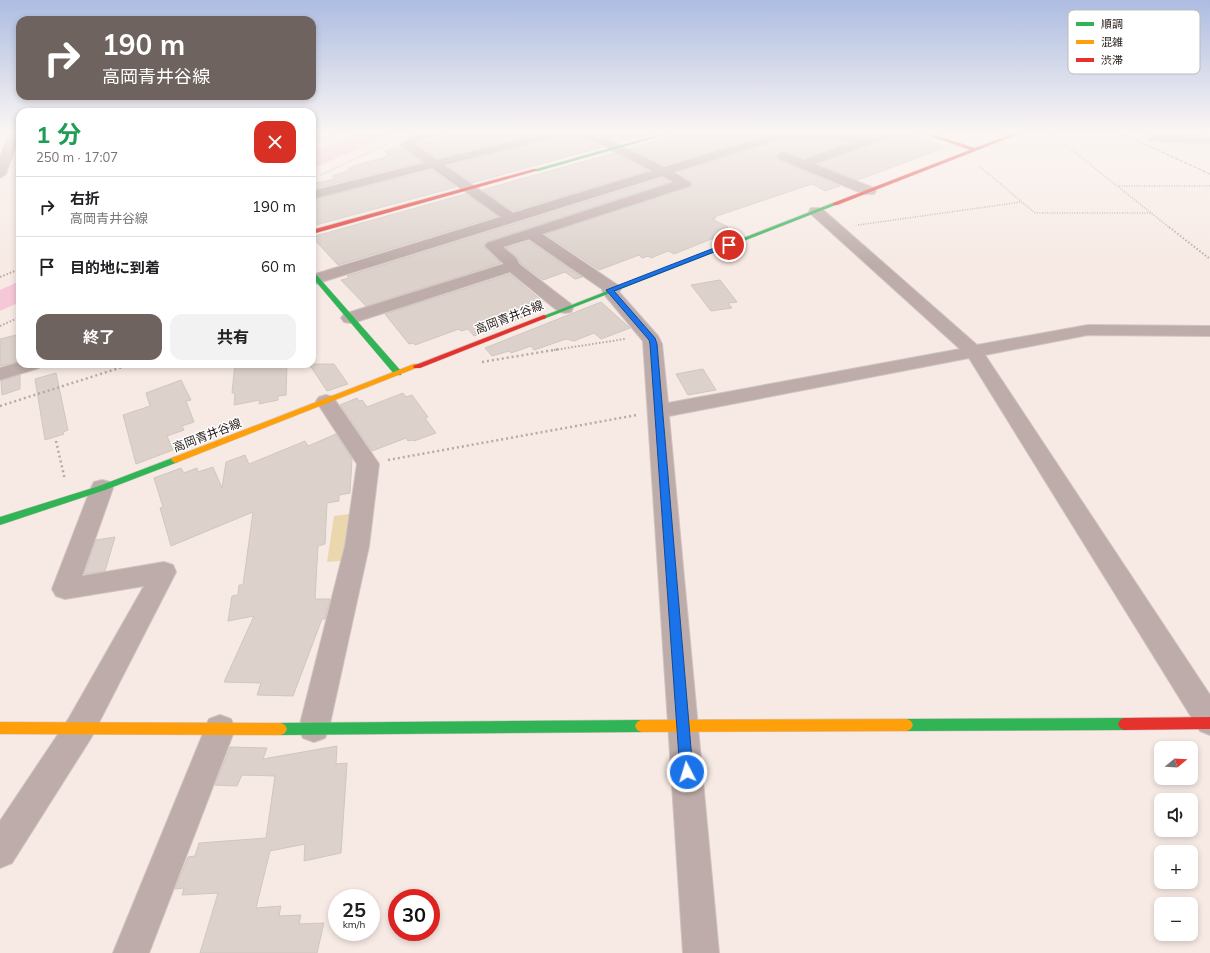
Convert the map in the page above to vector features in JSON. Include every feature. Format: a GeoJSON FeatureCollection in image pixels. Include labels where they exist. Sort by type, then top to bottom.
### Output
{"type":"FeatureCollection","features":[{"type":"Feature","properties":{"kind":"street"},"geometry":{"type":"LineString","coordinates":[[316,195],[392,175]]}},
{"type":"Feature","properties":{"kind":"street"},"geometry":{"type":"LineString","coordinates":[[449,175],[511,218]]}},
{"type":"Feature","properties":{"kind":"street"},"geometry":{"type":"LineString","coordinates":[[316,231],[513,175]]}},
{"type":"Feature","properties":{"kind":"street"},"geometry":{"type":"LineString","coordinates":[[316,276],[649,175]]}},
{"type":"Feature","properties":{"kind":"street"},"geometry":{"type":"LineString","coordinates":[[565,308],[512,266],[511,261],[492,246],[685,182],[672,175]]}},
{"type":"Feature","properties":{"kind":"street"},"geometry":{"type":"LineString","coordinates":[[830,175],[869,191]]}},
{"type":"Feature","properties":{"kind":"street","name":"高岡青井谷線"},"geometry":{"type":"LineString","coordinates":[[0,521],[102,488],[326,402],[611,289],[909,175]]}},
{"type":"Feature","properties":{"kind":"street"},"geometry":{"type":"LineString","coordinates":[[816,212],[974,352],[1210,722]]}},
{"type":"Feature","properties":{"kind":"street"},"geometry":{"type":"LineString","coordinates":[[530,233],[611,289],[653,344],[701,953]]}},
{"type":"Feature","properties":{"kind":"street"},"geometry":{"type":"LineString","coordinates":[[350,318],[512,266]]}},
{"type":"Feature","properties":{"kind":"street"},"geometry":{"type":"LineString","coordinates":[[316,279],[398,373]]}},
{"type":"Feature","properties":{"kind":"street"},"geometry":{"type":"LineString","coordinates":[[659,411],[1088,330],[1210,330]]}},
{"type":"Feature","properties":{"kind":"street"},"geometry":{"type":"LineString","coordinates":[[0,374],[19,368]]}},
{"type":"Feature","properties":{"kind":"street"},"geometry":{"type":"LineString","coordinates":[[314,728],[357,546],[368,464],[326,402]]}},
{"type":"Feature","properties":{"kind":"street"},"geometry":{"type":"LineString","coordinates":[[0,851],[80,728],[164,572],[65,589],[102,488]]}},
{"type":"Feature","properties":{"kind":"street"},"geometry":{"type":"LineString","coordinates":[[0,728],[220,729],[683,727],[1210,722]]}},
{"type":"Feature","properties":{"kind":"street"},"geometry":{"type":"LineString","coordinates":[[131,953],[220,729]]}},
{"type":"Feature","properties":{"kind":"path"},"geometry":{"type":"LineString","coordinates":[[990,175],[1036,213],[1151,213]]}},
{"type":"Feature","properties":{"kind":"path"},"geometry":{"type":"LineString","coordinates":[[1105,175],[1210,260]]}},
{"type":"Feature","properties":{"kind":"path"},"geometry":{"type":"LineString","coordinates":[[1118,186],[1210,186]]}},
{"type":"Feature","properties":{"kind":"path"},"geometry":{"type":"LineString","coordinates":[[834,228],[1022,202]]}},
{"type":"Feature","properties":{"kind":"path"},"geometry":{"type":"LineString","coordinates":[[0,277],[16,271]]}},
{"type":"Feature","properties":{"kind":"path"},"geometry":{"type":"LineString","coordinates":[[0,326],[16,319]]}},
{"type":"Feature","properties":{"kind":"path"},"geometry":{"type":"LineString","coordinates":[[476,362],[647,335]]}},
{"type":"Feature","properties":{"kind":"path"},"geometry":{"type":"LineString","coordinates":[[0,406],[119,368]]}},
{"type":"Feature","properties":{"kind":"path"},"geometry":{"type":"LineString","coordinates":[[368,464],[659,411]]}},
{"type":"Feature","properties":{"kind":"path"},"geometry":{"type":"LineString","coordinates":[[56,441],[69,499]]}},
{"type":"Feature","properties":{"kind":"shaded area"},"geometry":{"type":"Polygon","coordinates":[[[16,283],[16,304],[0,311],[0,290],[16,283]]]}},
{"type":"Feature","properties":{"kind":"shaded area"},"geometry":{"type":"Polygon","coordinates":[[[357,513],[350,560],[327,562],[334,516],[357,513]]]}},
{"type":"Feature","properties":{"kind":"building"},"geometry":{"type":"Polygon","coordinates":[[[367,175],[316,188],[316,183],[335,179],[332,176],[367,175]]]}},
{"type":"Feature","properties":{"kind":"building"},"geometry":{"type":"Polygon","coordinates":[[[410,175],[440,175],[456,187],[316,225],[316,199],[410,175]]]}},
{"type":"Feature","properties":{"kind":"building"},"geometry":{"type":"Polygon","coordinates":[[[461,175],[499,175],[472,183],[461,175]]]}},
{"type":"Feature","properties":{"kind":"building"},"geometry":{"type":"Polygon","coordinates":[[[534,175],[633,175],[513,211],[482,190],[534,175]]]}},
{"type":"Feature","properties":{"kind":"building"},"geometry":{"type":"Polygon","coordinates":[[[683,175],[815,175],[840,186],[825,191],[812,184],[714,217],[716,218],[712,219],[728,227],[723,229],[729,232],[674,254],[668,251],[651,258],[648,256],[642,258],[639,255],[599,270],[545,234],[690,187],[692,182],[683,175]]]}},
{"type":"Feature","properties":{"kind":"building"},"geometry":{"type":"Polygon","coordinates":[[[847,175],[870,175],[858,180],[847,175]]]}},
{"type":"Feature","properties":{"kind":"building"},"geometry":{"type":"Polygon","coordinates":[[[662,178],[670,182],[487,242],[484,247],[501,263],[366,306],[341,280],[349,278],[347,276],[662,178]]]}},
{"type":"Feature","properties":{"kind":"building"},"geometry":{"type":"Polygon","coordinates":[[[466,194],[498,216],[338,265],[316,241],[316,236],[466,194]]]}},
{"type":"Feature","properties":{"kind":"building"},"geometry":{"type":"Polygon","coordinates":[[[529,241],[582,277],[575,279],[565,272],[543,280],[520,263],[517,257],[506,248],[529,241]]]}},
{"type":"Feature","properties":{"kind":"building"},"geometry":{"type":"Polygon","coordinates":[[[510,274],[542,301],[544,309],[474,336],[468,329],[461,331],[459,329],[415,345],[413,343],[409,344],[385,314],[510,274]]]}},
{"type":"Feature","properties":{"kind":"building"},"geometry":{"type":"Polygon","coordinates":[[[720,280],[737,302],[728,303],[732,308],[711,311],[691,285],[720,280]]]}},
{"type":"Feature","properties":{"kind":"building"},"geometry":{"type":"Polygon","coordinates":[[[601,302],[630,328],[601,339],[594,333],[574,341],[566,339],[534,350],[531,346],[511,353],[509,351],[492,356],[485,348],[601,302]]]}},
{"type":"Feature","properties":{"kind":"building"},"geometry":{"type":"Polygon","coordinates":[[[16,335],[16,362],[0,366],[0,339],[16,335]]]}},
{"type":"Feature","properties":{"kind":"building"},"geometry":{"type":"Polygon","coordinates":[[[316,364],[334,364],[348,384],[327,391],[312,368],[316,368],[316,364]]]}},
{"type":"Feature","properties":{"kind":"building"},"geometry":{"type":"Polygon","coordinates":[[[235,368],[287,368],[286,395],[278,396],[278,400],[259,404],[260,400],[234,405],[235,393],[232,393],[235,368]]]}},
{"type":"Feature","properties":{"kind":"building"},"geometry":{"type":"Polygon","coordinates":[[[703,369],[716,390],[688,395],[676,374],[703,369]]]}},
{"type":"Feature","properties":{"kind":"building"},"geometry":{"type":"Polygon","coordinates":[[[56,373],[68,430],[63,432],[64,434],[45,440],[35,379],[56,373]]]}},
{"type":"Feature","properties":{"kind":"building"},"geometry":{"type":"Polygon","coordinates":[[[20,375],[20,389],[2,395],[1,381],[20,375]]]}},
{"type":"Feature","properties":{"kind":"building"},"geometry":{"type":"Polygon","coordinates":[[[181,380],[191,400],[186,401],[194,422],[182,426],[184,430],[167,436],[173,450],[136,464],[123,415],[150,406],[146,393],[181,380]]]}},
{"type":"Feature","properties":{"kind":"building"},"geometry":{"type":"Polygon","coordinates":[[[403,393],[406,397],[412,395],[428,417],[425,418],[436,433],[414,441],[408,441],[406,438],[372,451],[340,405],[357,398],[359,401],[362,400],[367,407],[403,393]]]}},
{"type":"Feature","properties":{"kind":"building"},"geometry":{"type":"Polygon","coordinates":[[[336,434],[352,459],[350,493],[339,495],[339,501],[327,503],[325,544],[318,546],[315,599],[330,599],[325,619],[322,619],[293,696],[257,695],[261,683],[224,682],[254,616],[228,621],[232,596],[238,595],[239,585],[243,585],[253,512],[171,546],[160,508],[163,507],[154,478],[181,468],[184,473],[197,468],[198,472],[213,467],[222,488],[226,462],[245,455],[249,464],[305,441],[308,446],[336,434]]]}},
{"type":"Feature","properties":{"kind":"building"},"geometry":{"type":"Polygon","coordinates":[[[115,537],[105,571],[84,574],[96,540],[115,537]]]}},
{"type":"Feature","properties":{"kind":"building"},"geometry":{"type":"Polygon","coordinates":[[[337,746],[336,764],[347,763],[341,853],[304,861],[305,844],[270,851],[256,908],[281,906],[279,916],[301,915],[299,924],[324,923],[317,953],[200,953],[218,893],[182,895],[184,888],[175,889],[188,857],[195,856],[199,843],[266,838],[275,776],[242,775],[237,786],[215,785],[230,747],[267,748],[263,759],[337,746]]]}},
{"type":"Feature","properties":{"kind":"traffic: fast"},"geometry":{"type":"LineString","coordinates":[[544,317],[835,204]]}},
{"type":"Feature","properties":{"kind":"traffic: fast"},"geometry":{"type":"LineString","coordinates":[[316,278],[398,373]]}},
{"type":"Feature","properties":{"kind":"traffic: fast"},"geometry":{"type":"LineString","coordinates":[[0,521],[102,488],[175,460]]}},
{"type":"Feature","properties":{"kind":"traffic: fast"},"geometry":{"type":"LineString","coordinates":[[907,725],[1124,724]]}},
{"type":"Feature","properties":{"kind":"traffic: fast"},"geometry":{"type":"LineString","coordinates":[[281,729],[641,726]]}},
{"type":"Feature","properties":{"kind":"traffic: slow"},"geometry":{"type":"LineString","coordinates":[[175,460],[417,366]]}},
{"type":"Feature","properties":{"kind":"traffic: slow"},"geometry":{"type":"LineString","coordinates":[[641,726],[907,725]]}},
{"type":"Feature","properties":{"kind":"traffic: slow"},"geometry":{"type":"LineString","coordinates":[[0,728],[281,729]]}},
{"type":"Feature","properties":{"kind":"traffic: jam"},"geometry":{"type":"LineString","coordinates":[[316,231],[516,175]]}},
{"type":"Feature","properties":{"kind":"traffic: jam"},"geometry":{"type":"LineString","coordinates":[[835,204],[909,175]]}},
{"type":"Feature","properties":{"kind":"traffic: jam"},"geometry":{"type":"LineString","coordinates":[[417,366],[544,317]]}},
{"type":"Feature","properties":{"kind":"traffic: jam"},"geometry":{"type":"LineString","coordinates":[[1124,724],[1210,723]]}},
{"type":"Feature","properties":{"kind":"route"},"geometry":{"type":"LineString","coordinates":[[687,772],[653,344],[652,340],[609,290],[729,245]]}}]}
